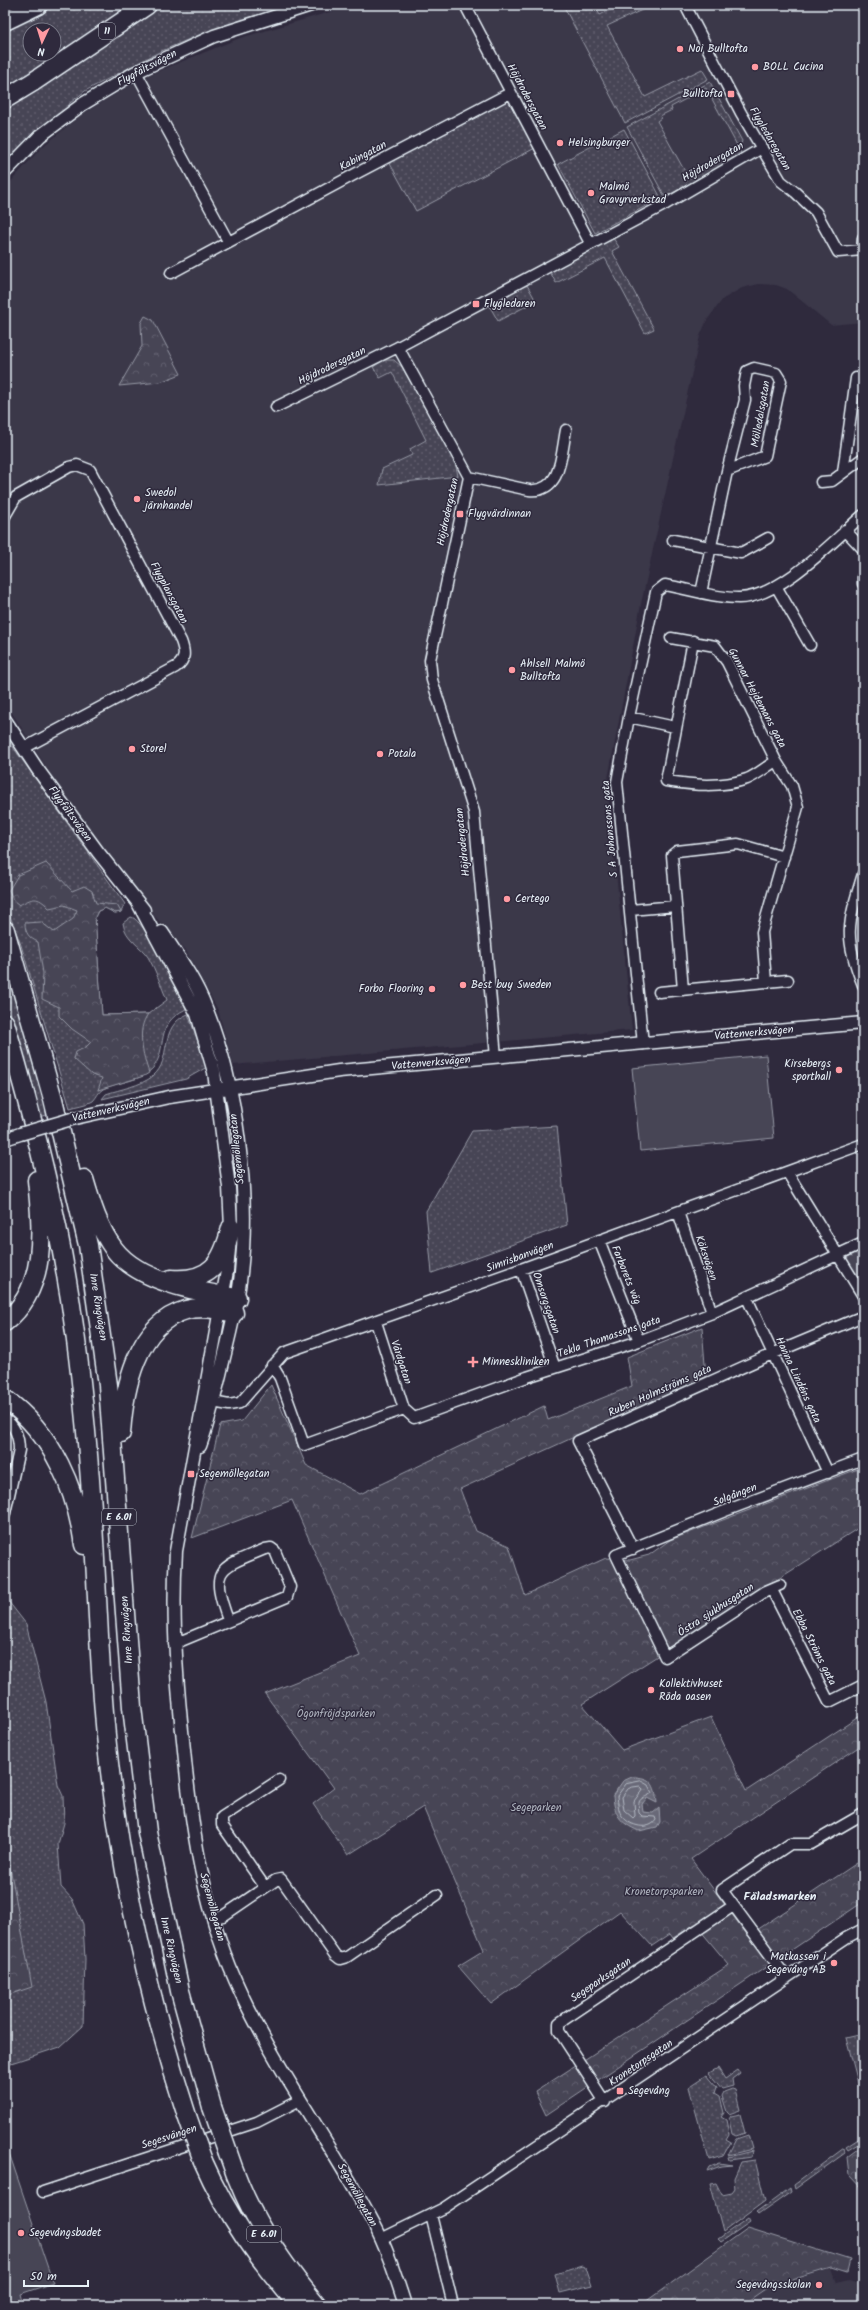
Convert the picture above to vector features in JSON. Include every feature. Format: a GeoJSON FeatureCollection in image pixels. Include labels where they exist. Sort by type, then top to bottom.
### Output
{"type":"FeatureCollection","features":[{"type":"Feature","properties":{"kind":"highway"},"geometry":{"type":"LineString","coordinates":[[5,21],[38,5]]}},
{"type":"Feature","properties":{"kind":"highway","name":"11"},"geometry":{"type":"LineString","coordinates":[[5,99],[33,82],[147,5]]}},
{"type":"Feature","properties":{"kind":"highway","name":"Inre Ringvägen"},"geometry":{"type":"LineString","coordinates":[[5,930],[53,1099],[88,1246],[108,1385],[132,1707],[147,1832],[180,1991],[212,2107],[246,2201],[264,2233],[318,2305]]}},
{"type":"Feature","properties":{"kind":"highway"},"geometry":{"type":"LineString","coordinates":[[15,961],[40,1026],[87,1190],[96,1214],[115,1250],[132,1265],[152,1276],[192,1289],[228,1304]]}},
{"type":"Feature","properties":{"kind":"highway","name":"E 6.01"},"geometry":{"type":"LineString","coordinates":[[5,1023],[32,1112],[47,1176],[62,1252],[75,1332],[88,1447],[107,1745],[120,1834],[141,1946],[168,2056],[203,2162],[223,2205],[245,2241],[298,2305]]}},
{"type":"Feature","properties":{"kind":"highway"},"geometry":{"type":"LineString","coordinates":[[5,1322],[24,1303],[38,1265],[41,1237],[37,1172],[16,1059]]}},
{"type":"Feature","properties":{"kind":"highway"},"geometry":{"type":"LineString","coordinates":[[152,1276],[183,1280],[207,1273],[216,1266],[223,1255],[231,1228]]}},
{"type":"Feature","properties":{"kind":"highway"},"geometry":{"type":"LineString","coordinates":[[120,1530],[123,1411],[138,1354],[144,1342],[154,1330],[176,1315],[186,1310],[228,1304]]}},
{"type":"Feature","properties":{"kind":"highway"},"geometry":{"type":"LineString","coordinates":[[5,1399],[22,1413],[54,1453],[70,1488],[82,1528],[96,1678],[107,1745]]}},
{"type":"Feature","properties":{"kind":"street","name":"Flygfältsvägen"},"geometry":{"type":"LineString","coordinates":[[5,172],[40,136],[83,104],[136,72],[214,36],[311,5]]}},
{"type":"Feature","properties":{"kind":"street","name":"Höjdrodersgatan"},"geometry":{"type":"LineString","coordinates":[[465,5],[590,243]]}},
{"type":"Feature","properties":{"kind":"street","name":"Flygledaregatan"},"geometry":{"type":"LineString","coordinates":[[684,5],[741,114],[780,181],[795,192],[816,212],[838,252],[863,250],[863,238]]}},
{"type":"Feature","properties":{"kind":"street"},"geometry":{"type":"LineString","coordinates":[[136,72],[228,241]]}},
{"type":"Feature","properties":{"kind":"street","name":"Kabingatan"},"geometry":{"type":"LineString","coordinates":[[171,273],[228,241],[510,93]]}},
{"type":"Feature","properties":{"kind":"street","name":"Höjdrodergatan"},"geometry":{"type":"LineString","coordinates":[[496,1057],[474,812],[432,680],[430,660],[469,477],[398,347],[590,243],[666,204],[762,148]]}},
{"type":"Feature","properties":{"kind":"street","name":"Höjdrodersgatan"},"geometry":{"type":"LineString","coordinates":[[276,407],[398,347]]}},
{"type":"Feature","properties":{"kind":"street","name":"Mölledalsgatan"},"geometry":{"type":"LineString","coordinates":[[701,593],[727,471],[745,400],[744,386],[747,371],[754,368],[776,373],[781,381],[765,456],[727,471]]}},
{"type":"Feature","properties":{"kind":"street"},"geometry":{"type":"LineString","coordinates":[[843,472],[856,378],[863,379]]}},
{"type":"Feature","properties":{"kind":"street"},"geometry":{"type":"LineString","coordinates":[[469,477],[529,490],[539,490],[548,487],[557,475],[566,430]]}},
{"type":"Feature","properties":{"kind":"street"},"geometry":{"type":"LineString","coordinates":[[821,482],[832,481],[863,458]]}},
{"type":"Feature","properties":{"kind":"street","name":"Flygplansgatan"},"geometry":{"type":"LineString","coordinates":[[5,516],[16,497],[69,467],[77,465],[90,470],[181,641],[184,654],[183,660],[176,667],[24,748]]}},
{"type":"Feature","properties":{"kind":"street"},"geometry":{"type":"LineString","coordinates":[[701,593],[746,598],[760,595],[776,586],[863,515]]}},
{"type":"Feature","properties":{"kind":"street"},"geometry":{"type":"LineString","coordinates":[[846,530],[863,549]]}},
{"type":"Feature","properties":{"kind":"street"},"geometry":{"type":"LineString","coordinates":[[673,540],[741,553],[768,538]]}},
{"type":"Feature","properties":{"kind":"street"},"geometry":{"type":"LineString","coordinates":[[863,576],[863,584]]}},
{"type":"Feature","properties":{"kind":"street","name":"S A Johanssons gata"},"geometry":{"type":"LineString","coordinates":[[643,1044],[617,782],[629,716],[656,592],[665,585],[701,593]]}},
{"type":"Feature","properties":{"kind":"street"},"geometry":{"type":"LineString","coordinates":[[776,586],[810,645]]}},
{"type":"Feature","properties":{"kind":"street","name":"Gunnar Hejdemans gata"},"geometry":{"type":"LineString","coordinates":[[670,638],[715,646],[726,662],[776,761],[792,786],[798,807],[784,857]]}},
{"type":"Feature","properties":{"kind":"street","name":"Gunnar Hejdemans gata"},"geometry":{"type":"LineString","coordinates":[[692,641],[666,781],[699,785],[726,784],[748,778],[776,761]]}},
{"type":"Feature","properties":{"kind":"street"},"geometry":{"type":"LineString","coordinates":[[629,716],[676,727]]}},
{"type":"Feature","properties":{"kind":"street","name":"Flygfältsvägen"},"geometry":{"type":"LineString","coordinates":[[5,720],[139,905],[197,1014],[214,1072],[216,1089]]}},
{"type":"Feature","properties":{"kind":"street"},"geometry":{"type":"LineString","coordinates":[[683,990],[671,858],[672,855],[677,851],[738,844],[784,857],[762,932],[766,982]]}},
{"type":"Feature","properties":{"kind":"street"},"geometry":{"type":"LineString","coordinates":[[863,874],[850,920],[850,946],[858,960],[863,986]]}},
{"type":"Feature","properties":{"kind":"street","name":"Flygfältsvägen"},"geometry":{"type":"LineString","coordinates":[[139,905],[152,918],[196,986],[206,1007],[220,1048],[230,1087]]}},
{"type":"Feature","properties":{"kind":"street"},"geometry":{"type":"LineString","coordinates":[[630,910],[676,906]]}},
{"type":"Feature","properties":{"kind":"street"},"geometry":{"type":"LineString","coordinates":[[659,992],[788,980]]}},
{"type":"Feature","properties":{"kind":"street","name":"Vattenverksvägen"},"geometry":{"type":"LineString","coordinates":[[5,1138],[75,1118],[216,1089],[339,1071],[863,1024]]}},
{"type":"Feature","properties":{"kind":"street","name":"Segemöllegatan"},"geometry":{"type":"LineString","coordinates":[[230,1087],[243,1201],[242,1253],[202,1400],[192,1468],[176,1551],[174,1644],[186,1777],[205,1889],[213,1918],[242,1995],[300,2100],[348,2178],[381,2239],[405,2305]]}},
{"type":"Feature","properties":{"kind":"street","name":"Segemöllegatan"},"geometry":{"type":"LineString","coordinates":[[192,1468],[214,1403],[228,1304],[231,1228],[224,1138],[216,1089]]}},
{"type":"Feature","properties":{"kind":"street","name":"Simrisbanvägen"},"geometry":{"type":"LineString","coordinates":[[202,1400],[229,1405],[240,1403],[284,1353],[376,1322],[863,1144]]}},
{"type":"Feature","properties":{"kind":"street"},"geometry":{"type":"LineString","coordinates":[[786,1172],[863,1296]]}},
{"type":"Feature","properties":{"kind":"street","name":"Köksvägen"},"geometry":{"type":"LineString","coordinates":[[678,1212],[712,1313]]}},
{"type":"Feature","properties":{"kind":"street","name":"Farborets väg"},"geometry":{"type":"LineString","coordinates":[[599,1240],[639,1341]]}},
{"type":"Feature","properties":{"kind":"street","name":"Tekla Thomassons gata"},"geometry":{"type":"LineString","coordinates":[[404,1409],[414,1418],[555,1368],[639,1341],[747,1298],[863,1243]]}},
{"type":"Feature","properties":{"kind":"street","name":"Omsorgsgatan"},"geometry":{"type":"LineString","coordinates":[[521,1269],[555,1368]]}},
{"type":"Feature","properties":{"kind":"street","name":"Hanna Lindéns gata"},"geometry":{"type":"LineString","coordinates":[[747,1298],[828,1473]]}},
{"type":"Feature","properties":{"kind":"street","name":"Ruben Holmströms gata"},"geometry":{"type":"LineString","coordinates":[[633,1549],[578,1441],[772,1354],[863,1316]]}},
{"type":"Feature","properties":{"kind":"street","name":"Vårdgatan"},"geometry":{"type":"LineString","coordinates":[[376,1322],[404,1409]]}},
{"type":"Feature","properties":{"kind":"street"},"geometry":{"type":"LineString","coordinates":[[272,1365],[280,1378],[304,1444],[404,1409]]}},
{"type":"Feature","properties":{"kind":"street"},"geometry":{"type":"LineString","coordinates":[[5,1419],[11,1423],[19,1440],[19,1450],[5,1513]]}},
{"type":"Feature","properties":{"kind":"street","name":"Solgången"},"geometry":{"type":"LineString","coordinates":[[665,1658],[616,1555],[725,1511],[863,1460]]}},
{"type":"Feature","properties":{"kind":"street"},"geometry":{"type":"LineString","coordinates":[[174,1644],[287,1596],[290,1593],[290,1587],[275,1551],[271,1548],[265,1549],[228,1565],[221,1571],[218,1588],[228,1620]]}},
{"type":"Feature","properties":{"kind":"street","name":"Östra sjukhusgatan"},"geometry":{"type":"LineString","coordinates":[[665,1658],[766,1591],[776,1587]]}},
{"type":"Feature","properties":{"kind":"street","name":"Ebba Ströms gata"},"geometry":{"type":"LineString","coordinates":[[776,1587],[829,1702],[863,1685]]}},
{"type":"Feature","properties":{"kind":"street"},"geometry":{"type":"LineString","coordinates":[[264,1888],[222,1825],[221,1821],[222,1817],[279,1780]]}},
{"type":"Feature","properties":{"kind":"street"},"geometry":{"type":"LineString","coordinates":[[786,1978],[722,1890],[790,1844],[811,1844],[863,1814]]}},
{"type":"Feature","properties":{"kind":"street"},"geometry":{"type":"LineString","coordinates":[[213,1918],[223,1916],[276,1880],[281,1879],[285,1882],[335,1955],[340,1959],[347,1957],[437,1895]]}},
{"type":"Feature","properties":{"kind":"street","name":"Segeparksgatan"},"geometry":{"type":"LineString","coordinates":[[605,2102],[559,2031],[559,2023],[734,1906]]}},
{"type":"Feature","properties":{"kind":"street","name":"Kronetorpsgatan"},"geometry":{"type":"LineString","coordinates":[[381,2239],[431,2215],[605,2102],[846,1938],[863,1929]]}},
{"type":"Feature","properties":{"kind":"street","name":"Segesvängen"},"geometry":{"type":"LineString","coordinates":[[43,2192],[257,2122],[300,2100]]}},
{"type":"Feature","properties":{"kind":"street"},"geometry":{"type":"LineString","coordinates":[[431,2215],[454,2305]]}},
{"type":"Feature","properties":{"kind":"shaded area"},"geometry":{"type":"Polygon","coordinates":[[[354,5],[863,5],[863,322],[831,325],[787,289],[776,285],[759,284],[742,288],[723,299],[707,320],[700,336],[641,604],[607,784],[632,1030],[233,1065],[218,1010],[185,949],[131,891],[72,808],[5,702],[5,188],[41,148],[81,115],[141,78],[240,38],[354,5]]]}},
{"type":"Feature","properties":{"kind":"shaded area","name":"Segevångsskolan"},"geometry":{"type":"Polygon","coordinates":[[[831,2269],[836,2283],[849,2280],[863,2284],[863,2305],[743,2305],[768,2287],[831,2269]]]}},
{"type":"Feature","properties":{"kind":"green space"},"geometry":{"type":"Polygon","coordinates":[[[56,5],[138,5],[62,54],[62,22],[23,22],[56,5]]]}},
{"type":"Feature","properties":{"kind":"green space"},"geometry":{"type":"Polygon","coordinates":[[[158,5],[291,5],[208,31],[157,53],[85,91],[70,103],[67,109],[49,121],[5,164],[5,107],[158,5]]]}},
{"type":"Feature","properties":{"kind":"green space"},"geometry":{"type":"Polygon","coordinates":[[[563,5],[594,5],[600,15],[620,5],[653,5],[607,26],[645,97],[702,69],[708,79],[625,123],[563,5]]]}},
{"type":"Feature","properties":{"kind":"green space"},"geometry":{"type":"Polygon","coordinates":[[[22,22],[22,62],[50,62],[5,91],[5,31],[22,22]]]}},
{"type":"Feature","properties":{"kind":"green space"},"geometry":{"type":"Polygon","coordinates":[[[710,82],[742,141],[739,149],[706,88],[671,107],[672,110],[660,116],[661,118],[657,121],[688,177],[739,150],[742,155],[665,197],[627,127],[710,82]]]}},
{"type":"Feature","properties":{"kind":"green space"},"geometry":{"type":"Polygon","coordinates":[[[510,96],[537,147],[416,211],[388,160],[510,96]]]}},
{"type":"Feature","properties":{"kind":"green space"},"geometry":{"type":"Polygon","coordinates":[[[624,129],[661,198],[595,233],[558,164],[624,129]]]}},
{"type":"Feature","properties":{"kind":"green space"},"geometry":{"type":"Polygon","coordinates":[[[613,238],[619,247],[612,251],[654,329],[645,333],[605,258],[556,283],[550,272],[613,238]]]}},
{"type":"Feature","properties":{"kind":"green space"},"geometry":{"type":"Polygon","coordinates":[[[527,285],[536,301],[498,321],[489,305],[527,285]]]}},
{"type":"Feature","properties":{"kind":"green space"},"geometry":{"type":"Polygon","coordinates":[[[145,316],[153,320],[181,374],[160,382],[119,386],[142,346],[141,323],[145,316]]]}},
{"type":"Feature","properties":{"kind":"green space"},"geometry":{"type":"Polygon","coordinates":[[[384,360],[394,360],[402,367],[455,462],[458,476],[379,485],[382,469],[412,455],[410,449],[426,440],[392,372],[380,378],[373,367],[384,360]]]}},
{"type":"Feature","properties":{"kind":"green space"},"geometry":{"type":"Polygon","coordinates":[[[5,740],[8,740],[125,904],[121,912],[115,913],[105,908],[98,911],[95,917],[102,1015],[148,1014],[167,1000],[148,957],[130,938],[124,929],[123,923],[131,917],[145,930],[153,943],[186,1009],[176,1015],[169,1022],[165,1029],[158,1060],[148,1073],[136,1079],[109,1086],[103,1089],[93,1101],[70,1108],[21,945],[5,903],[5,740]]]}},
{"type":"Feature","properties":{"kind":"green space"},"geometry":{"type":"Polygon","coordinates":[[[46,863],[72,891],[84,886],[92,891],[96,903],[117,905],[121,912],[115,913],[105,908],[98,911],[95,917],[102,1015],[148,1014],[144,1020],[141,1035],[143,1051],[149,1073],[144,1076],[98,1090],[102,1078],[92,1075],[74,1059],[76,1052],[86,1047],[91,1042],[72,1029],[59,1016],[59,1007],[42,999],[43,973],[38,942],[28,935],[25,923],[41,922],[54,932],[73,919],[77,910],[64,905],[49,908],[38,899],[31,899],[19,905],[13,900],[9,890],[18,875],[46,863]]]}},
{"type":"Feature","properties":{"kind":"green space"},"geometry":{"type":"Polygon","coordinates":[[[5,954],[51,1114],[38,1117],[5,999],[5,954]]]}},
{"type":"Feature","properties":{"kind":"green space"},"geometry":{"type":"Polygon","coordinates":[[[188,1014],[207,1067],[186,1079],[102,1099],[106,1094],[137,1085],[153,1076],[163,1061],[172,1027],[178,1020],[188,1014]]]}},
{"type":"Feature","properties":{"kind":"green space"},"geometry":{"type":"Polygon","coordinates":[[[766,1055],[774,1138],[640,1151],[632,1068],[766,1055]]]}},
{"type":"Feature","properties":{"kind":"green space"},"geometry":{"type":"Polygon","coordinates":[[[557,1126],[567,1225],[432,1273],[426,1211],[472,1131],[557,1126]]]}},
{"type":"Feature","properties":{"kind":"green space"},"geometry":{"type":"Polygon","coordinates":[[[863,1249],[863,1286],[846,1258],[863,1249]]]}},
{"type":"Feature","properties":{"kind":"green space","name":"Segeparken"},"geometry":{"type":"Polygon","coordinates":[[[702,1327],[706,1377],[460,1489],[476,1531],[509,1546],[525,1595],[606,1558],[630,1560],[649,1555],[670,1540],[863,1467],[863,1525],[582,1704],[622,1750],[711,1717],[746,1791],[863,1714],[863,1744],[691,1859],[748,1936],[863,1859],[863,1902],[546,2115],[535,2092],[729,1965],[695,1924],[673,1938],[670,1934],[652,1946],[620,1911],[491,2004],[458,1966],[484,1950],[423,1807],[348,1855],[313,1804],[334,1788],[265,1694],[360,1656],[292,1500],[192,1538],[220,1425],[242,1421],[271,1385],[306,1465],[360,1494],[544,1406],[548,1420],[632,1386],[627,1357],[702,1327]]]}},
{"type":"Feature","properties":{"kind":"green space"},"geometry":{"type":"Polygon","coordinates":[[[5,1597],[26,1624],[46,1702],[58,1785],[63,1796],[64,1823],[58,1844],[61,1887],[72,1899],[83,1924],[85,1959],[83,2026],[60,2047],[5,2065],[5,1597]]]}},
{"type":"Feature","properties":{"kind":"green space"},"geometry":{"type":"Polygon","coordinates":[[[5,1840],[32,1987],[5,1996],[5,1840]]]}},
{"type":"Feature","properties":{"kind":"green space"},"geometry":{"type":"Polygon","coordinates":[[[863,2033],[863,2102],[846,2037],[863,2033]]]}},
{"type":"Feature","properties":{"kind":"green space"},"geometry":{"type":"Polygon","coordinates":[[[718,2068],[725,2079],[738,2070],[740,2073],[732,2079],[733,2086],[722,2089],[709,2073],[718,2068]]]}},
{"type":"Feature","properties":{"kind":"green space"},"geometry":{"type":"Polygon","coordinates":[[[707,2075],[717,2087],[715,2093],[720,2096],[724,2113],[721,2117],[726,2120],[729,2134],[726,2139],[731,2142],[723,2156],[709,2160],[689,2087],[707,2075]]]}},
{"type":"Feature","properties":{"kind":"green space"},"geometry":{"type":"Polygon","coordinates":[[[732,2089],[735,2090],[740,2110],[729,2114],[722,2096],[724,2092],[732,2089]]]}},
{"type":"Feature","properties":{"kind":"green space"},"geometry":{"type":"Polygon","coordinates":[[[740,2114],[745,2133],[736,2136],[732,2134],[729,2119],[731,2116],[740,2114]]]}},
{"type":"Feature","properties":{"kind":"green space"},"geometry":{"type":"Polygon","coordinates":[[[748,2135],[752,2149],[728,2155],[736,2139],[748,2135]]]}},
{"type":"Feature","properties":{"kind":"green space"},"geometry":{"type":"Polygon","coordinates":[[[863,2136],[863,2141],[848,2150],[846,2147],[863,2136]]]}},
{"type":"Feature","properties":{"kind":"green space","name":"Segevångsbadet"},"geometry":{"type":"Polygon","coordinates":[[[5,2141],[53,2283],[20,2294],[23,2305],[5,2305],[5,2141]]]}},
{"type":"Feature","properties":{"kind":"green space"},"geometry":{"type":"Polygon","coordinates":[[[863,2145],[863,2190],[849,2175],[847,2157],[863,2145]]]}},
{"type":"Feature","properties":{"kind":"green space"},"geometry":{"type":"Polygon","coordinates":[[[844,2148],[845,2153],[795,2189],[794,2185],[844,2148]]]}},
{"type":"Feature","properties":{"kind":"green space"},"geometry":{"type":"Polygon","coordinates":[[[752,2151],[751,2157],[729,2160],[728,2157],[752,2151]]]}},
{"type":"Feature","properties":{"kind":"green space"},"geometry":{"type":"Polygon","coordinates":[[[755,2160],[765,2201],[723,2232],[710,2184],[716,2183],[722,2195],[732,2193],[735,2189],[734,2178],[741,2162],[755,2160]]]}},
{"type":"Feature","properties":{"kind":"green space"},"geometry":{"type":"Polygon","coordinates":[[[719,2163],[732,2165],[721,2166],[707,2171],[709,2167],[719,2163]]]}},
{"type":"Feature","properties":{"kind":"green space"},"geometry":{"type":"Polygon","coordinates":[[[790,2188],[791,2192],[758,2215],[756,2213],[790,2188]]]}},
{"type":"Feature","properties":{"kind":"green space"},"geometry":{"type":"Polygon","coordinates":[[[748,2218],[750,2222],[721,2242],[718,2239],[748,2218]]]}},
{"type":"Feature","properties":{"kind":"green space"},"geometry":{"type":"Polygon","coordinates":[[[748,2228],[850,2260],[847,2273],[831,2268],[768,2287],[742,2305],[641,2305],[748,2228]]]}},
{"type":"Feature","properties":{"kind":"green space"},"geometry":{"type":"Polygon","coordinates":[[[582,2266],[587,2270],[592,2285],[560,2293],[555,2274],[582,2266]]]}},
{"type":"Feature","properties":{"kind":"water"},"geometry":{"type":"Polygon","coordinates":[[[632,1777],[644,1778],[653,1786],[657,1803],[647,1798],[642,1804],[643,1812],[653,1813],[659,1808],[660,1822],[657,1827],[639,1831],[627,1825],[619,1818],[615,1808],[613,1795],[623,1781],[632,1777]]]}},
{"type":"Feature","properties":{"kind":"place","name":"Noi Bulltofta"},"geometry":{"type":"Point","coordinates":[680,49]}},
{"type":"Feature","properties":{"kind":"place","name":"BOLL Cucina"},"geometry":{"type":"Point","coordinates":[755,67]}},
{"type":"Feature","properties":{"kind":"place","name":"Bulltofta"},"geometry":{"type":"Point","coordinates":[731,94]}},
{"type":"Feature","properties":{"kind":"place","name":"Helsingburger"},"geometry":{"type":"Point","coordinates":[560,143]}},
{"type":"Feature","properties":{"kind":"place","name":"Malmö Gravyrverkstad"},"geometry":{"type":"Point","coordinates":[591,193]}},
{"type":"Feature","properties":{"kind":"place","name":"Flygledaren"},"geometry":{"type":"Point","coordinates":[476,304]}},
{"type":"Feature","properties":{"kind":"place","name":"Swedol järnhandel"},"geometry":{"type":"Point","coordinates":[137,499]}},
{"type":"Feature","properties":{"kind":"place","name":"Flygvärdinnan"},"geometry":{"type":"Point","coordinates":[460,514]}},
{"type":"Feature","properties":{"kind":"place","name":"Ahlsell Malmö Bulltofta"},"geometry":{"type":"Point","coordinates":[512,670]}},
{"type":"Feature","properties":{"kind":"place","name":"Storel"},"geometry":{"type":"Point","coordinates":[132,749]}},
{"type":"Feature","properties":{"kind":"place","name":"Potala"},"geometry":{"type":"Point","coordinates":[380,754]}},
{"type":"Feature","properties":{"kind":"place","name":"Certego"},"geometry":{"type":"Point","coordinates":[507,899]}},
{"type":"Feature","properties":{"kind":"place","name":"Best buy Sweden"},"geometry":{"type":"Point","coordinates":[463,985]}},
{"type":"Feature","properties":{"kind":"place","name":"Forbo Flooring"},"geometry":{"type":"Point","coordinates":[432,989]}},
{"type":"Feature","properties":{"kind":"place","name":"Kirsebergs sporthall"},"geometry":{"type":"Point","coordinates":[839,1070]}},
{"type":"Feature","properties":{"kind":"place","name":"Minneskliniken"},"geometry":{"type":"Point","coordinates":[473,1362]}},
{"type":"Feature","properties":{"kind":"place","name":"Segemöllegatan"},"geometry":{"type":"Point","coordinates":[191,1474]}},
{"type":"Feature","properties":{"kind":"place","name":"Kollektivhuset Röda oasen"},"geometry":{"type":"Point","coordinates":[651,1690]}},
{"type":"Feature","properties":{"kind":"place","name":"Matkassen i Segevång AB"},"geometry":{"type":"Point","coordinates":[834,1963]}},
{"type":"Feature","properties":{"kind":"place","name":"Segevång"},"geometry":{"type":"Point","coordinates":[620,2091]}},
{"type":"Feature","properties":{"kind":"place","name":"Segevångsbadet"},"geometry":{"type":"Point","coordinates":[21,2233]}},
{"type":"Feature","properties":{"kind":"place","name":"Segevångsskolan"},"geometry":{"type":"Point","coordinates":[819,2285]}},
{"type":"Feature","properties":{"kind":"district","name":"Fäladsmarken"},"geometry":{"type":"Point","coordinates":[780,1896]}},
{"type":"Feature","properties":{"kind":"park label","name":"Ögonfröjdsparken"},"geometry":{"type":"Point","coordinates":[336,1714]}},
{"type":"Feature","properties":{"kind":"park label","name":"Kronetorpsparken"},"geometry":{"type":"Point","coordinates":[664,1892]}}]}
